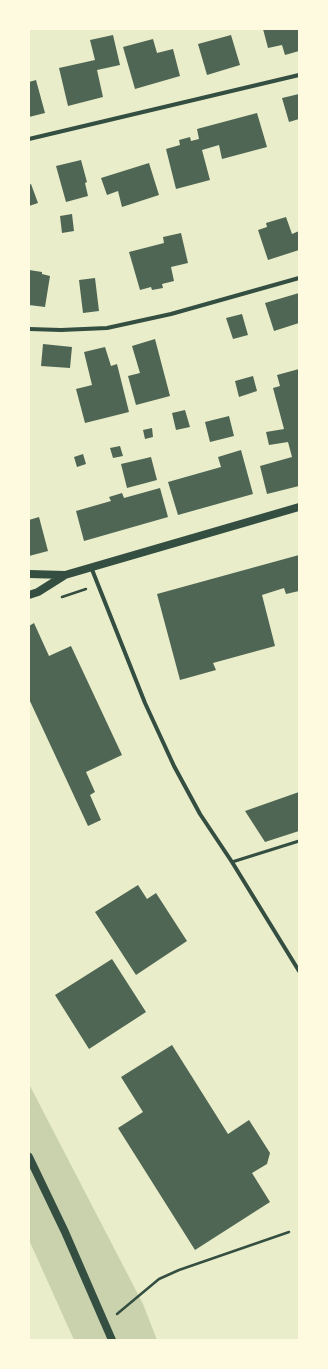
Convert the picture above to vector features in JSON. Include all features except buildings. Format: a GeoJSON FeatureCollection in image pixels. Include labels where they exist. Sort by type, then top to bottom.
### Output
{"type":"FeatureCollection","features":[{"type":"Feature","properties":{"kind":"main road"},"geometry":{"type":"LineString","coordinates":[[29,595],[38,592],[65,575],[299,507]]}},
{"type":"Feature","properties":{"kind":"main road"},"geometry":{"type":"LineString","coordinates":[[31,574],[65,575]]}},
{"type":"Feature","properties":{"kind":"main road"},"geometry":{"type":"LineString","coordinates":[[29,1157],[65,1232],[112,1340]]}},
{"type":"Feature","properties":{"kind":"street"},"geometry":{"type":"LineString","coordinates":[[29,139],[299,75]]}},
{"type":"Feature","properties":{"kind":"street"},"geometry":{"type":"LineString","coordinates":[[29,329],[61,330],[107,328],[172,314],[299,278]]}},
{"type":"Feature","properties":{"kind":"street"},"geometry":{"type":"LineString","coordinates":[[91,567],[145,703],[174,766],[200,814],[232,862],[299,971]]}},
{"type":"Feature","properties":{"kind":"lane"},"geometry":{"type":"LineString","coordinates":[[232,862],[299,841]]}},
{"type":"Feature","properties":{"kind":"path"},"geometry":{"type":"LineString","coordinates":[[105,1325],[159,1279],[179,1270],[288,1232]]}},
{"type":"Feature","properties":{"kind":"green space"},"geometry":{"type":"Polygon","coordinates":[[[29,1084],[143,1304],[157,1340],[74,1340],[29,1240],[29,1084]]]}}]}
